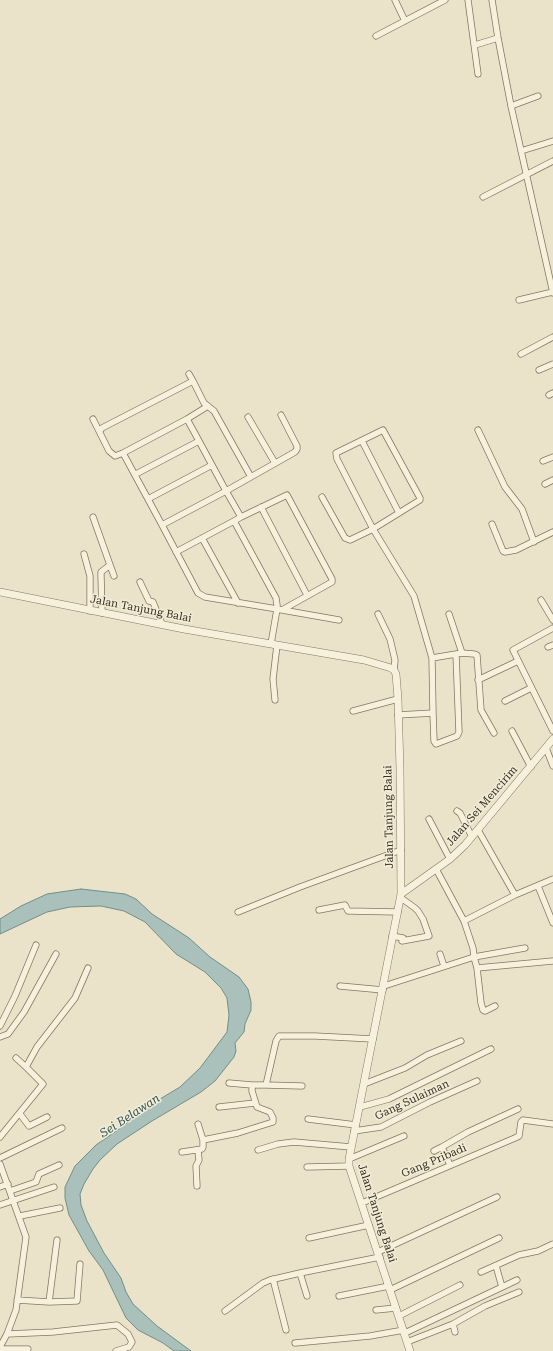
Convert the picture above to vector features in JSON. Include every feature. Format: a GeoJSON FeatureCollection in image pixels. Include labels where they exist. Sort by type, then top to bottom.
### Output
{"type":"FeatureCollection","features":[{"type":"Feature","properties":{"kind":"street"},"geometry":{"type":"LineString","coordinates":[[395,0],[405,20]]}},
{"type":"Feature","properties":{"kind":"street"},"geometry":{"type":"LineString","coordinates":[[376,36],[437,2],[445,0]]}},
{"type":"Feature","properties":{"kind":"street"},"geometry":{"type":"LineString","coordinates":[[468,0],[478,74]]}},
{"type":"Feature","properties":{"kind":"street"},"geometry":{"type":"LineString","coordinates":[[492,0],[511,106],[553,292],[519,300]]}},
{"type":"Feature","properties":{"kind":"street"},"geometry":{"type":"LineString","coordinates":[[475,45],[498,38]]}},
{"type":"Feature","properties":{"kind":"street"},"geometry":{"type":"LineString","coordinates":[[511,106],[538,96]]}},
{"type":"Feature","properties":{"kind":"street"},"geometry":{"type":"LineString","coordinates":[[521,151],[553,141]]}},
{"type":"Feature","properties":{"kind":"street"},"geometry":{"type":"LineString","coordinates":[[483,197],[553,161]]}},
{"type":"Feature","properties":{"kind":"street"},"geometry":{"type":"LineString","coordinates":[[521,354],[553,337]]}},
{"type":"Feature","properties":{"kind":"street"},"geometry":{"type":"LineString","coordinates":[[539,370],[553,364]]}},
{"type":"Feature","properties":{"kind":"street"},"geometry":{"type":"LineString","coordinates":[[189,374],[204,403],[214,411],[251,477]]}},
{"type":"Feature","properties":{"kind":"street"},"geometry":{"type":"LineString","coordinates":[[100,431],[102,428],[193,381]]}},
{"type":"Feature","properties":{"kind":"street"},"geometry":{"type":"LineString","coordinates":[[92,419],[100,431],[101,437],[111,454],[114,456],[123,453],[188,419],[208,406]]}},
{"type":"Feature","properties":{"kind":"street"},"geometry":{"type":"LineString","coordinates":[[162,525],[295,452],[297,446],[281,415]]}},
{"type":"Feature","properties":{"kind":"street"},"geometry":{"type":"LineString","coordinates":[[248,417],[275,464]]}},
{"type":"Feature","properties":{"kind":"street"},"geometry":{"type":"LineString","coordinates":[[188,419],[241,518]]}},
{"type":"Feature","properties":{"kind":"street"},"geometry":{"type":"LineString","coordinates":[[322,497],[347,540],[355,538],[373,529],[420,500],[420,496],[385,430],[337,452],[335,455],[373,529],[414,596],[432,658],[432,713],[434,741],[436,744],[457,736],[458,730],[459,654],[449,614]]}},
{"type":"Feature","properties":{"kind":"street"},"geometry":{"type":"LineString","coordinates":[[478,430],[505,487],[522,509],[534,542]]}},
{"type":"Feature","properties":{"kind":"street"},"geometry":{"type":"LineString","coordinates":[[136,474],[199,441]]}},
{"type":"Feature","properties":{"kind":"street"},"geometry":{"type":"LineString","coordinates":[[362,441],[399,513]]}},
{"type":"Feature","properties":{"kind":"street"},"geometry":{"type":"LineString","coordinates":[[123,453],[136,474],[198,593],[205,596],[238,603],[339,620]]}},
{"type":"Feature","properties":{"kind":"street"},"geometry":{"type":"LineString","coordinates":[[543,462],[553,457]]}},
{"type":"Feature","properties":{"kind":"street"},"geometry":{"type":"LineString","coordinates":[[148,499],[212,464]]}},
{"type":"Feature","properties":{"kind":"street"},"geometry":{"type":"LineString","coordinates":[[545,484],[553,480]]}},
{"type":"Feature","properties":{"kind":"street"},"geometry":{"type":"LineString","coordinates":[[176,552],[261,507],[287,495],[332,578],[332,582],[279,610]]}},
{"type":"Feature","properties":{"kind":"street"},"geometry":{"type":"LineString","coordinates":[[261,507],[307,595]]}},
{"type":"Feature","properties":{"kind":"street"},"geometry":{"type":"LineString","coordinates":[[93,517],[114,576]]}},
{"type":"Feature","properties":{"kind":"street"},"geometry":{"type":"LineString","coordinates":[[234,521],[276,598],[278,605],[279,610],[274,644],[273,679],[275,700]]}},
{"type":"Feature","properties":{"kind":"street"},"geometry":{"type":"LineString","coordinates":[[492,524],[503,551],[509,552],[534,542],[553,532]]}},
{"type":"Feature","properties":{"kind":"street"},"geometry":{"type":"LineString","coordinates":[[202,538],[238,603]]}},
{"type":"Feature","properties":{"kind":"street"},"geometry":{"type":"LineString","coordinates":[[84,554],[90,576],[90,611]]}},
{"type":"Feature","properties":{"kind":"street"},"geometry":{"type":"LineString","coordinates":[[102,613],[101,572],[110,566]]}},
{"type":"Feature","properties":{"kind":"street"},"geometry":{"type":"LineString","coordinates":[[140,582],[149,601],[153,602],[162,624]]}},
{"type":"Feature","properties":{"kind":"street","name":"Jalan Tanjung Balai"},"geometry":{"type":"LineString","coordinates":[[0,592],[90,611],[364,660],[394,670],[396,674],[398,699],[401,896],[349,1162],[410,1351]]}},
{"type":"Feature","properties":{"kind":"street"},"geometry":{"type":"LineString","coordinates":[[542,600],[553,620]]}},
{"type":"Feature","properties":{"kind":"street"},"geometry":{"type":"LineString","coordinates":[[378,614],[390,639],[395,660],[394,670]]}},
{"type":"Feature","properties":{"kind":"street"},"geometry":{"type":"LineString","coordinates":[[553,628],[514,649],[513,651],[553,731]]}},
{"type":"Feature","properties":{"kind":"street"},"geometry":{"type":"LineString","coordinates":[[432,658],[459,654],[476,655],[481,710],[494,733]]}},
{"type":"Feature","properties":{"kind":"street"},"geometry":{"type":"LineString","coordinates":[[478,680],[518,661]]}},
{"type":"Feature","properties":{"kind":"street"},"geometry":{"type":"LineString","coordinates":[[505,701],[531,688]]}},
{"type":"Feature","properties":{"kind":"street"},"geometry":{"type":"LineString","coordinates":[[353,710],[398,699]]}},
{"type":"Feature","properties":{"kind":"street"},"geometry":{"type":"LineString","coordinates":[[398,715],[432,713]]}},
{"type":"Feature","properties":{"kind":"street"},"geometry":{"type":"LineString","coordinates":[[512,731],[531,767]]}},
{"type":"Feature","properties":{"kind":"street","name":"Jalan Sei Mencirim"},"geometry":{"type":"LineString","coordinates":[[401,896],[450,859],[472,837],[553,740]]}},
{"type":"Feature","properties":{"kind":"street"},"geometry":{"type":"LineString","coordinates":[[546,748],[553,766]]}},
{"type":"Feature","properties":{"kind":"street"},"geometry":{"type":"LineString","coordinates":[[457,812],[460,813],[472,837]]}},
{"type":"Feature","properties":{"kind":"street"},"geometry":{"type":"LineString","coordinates":[[429,818],[450,859]]}},
{"type":"Feature","properties":{"kind":"street"},"geometry":{"type":"LineString","coordinates":[[478,830],[515,895]]}},
{"type":"Feature","properties":{"kind":"street"},"geometry":{"type":"LineString","coordinates":[[238,912],[300,887],[401,850]]}},
{"type":"Feature","properties":{"kind":"street"},"geometry":{"type":"LineString","coordinates":[[436,869],[464,921],[477,968],[483,1010],[485,1011],[495,1006]]}},
{"type":"Feature","properties":{"kind":"street"},"geometry":{"type":"LineString","coordinates":[[464,921],[515,895],[553,879]]}},
{"type":"Feature","properties":{"kind":"street"},"geometry":{"type":"LineString","coordinates":[[538,886],[553,923]]}},
{"type":"Feature","properties":{"kind":"street"},"geometry":{"type":"LineString","coordinates":[[392,936],[403,938],[402,941],[429,936],[423,919],[418,912],[401,896]]}},
{"type":"Feature","properties":{"kind":"street"},"geometry":{"type":"LineString","coordinates":[[319,910],[345,905],[348,911],[398,912]]}},
{"type":"Feature","properties":{"kind":"street"},"geometry":{"type":"LineString","coordinates":[[0,1026],[15,996],[36,945]]}},
{"type":"Feature","properties":{"kind":"street"},"geometry":{"type":"LineString","coordinates":[[340,986],[384,988],[444,966],[474,957],[526,948]]}},
{"type":"Feature","properties":{"kind":"street"},"geometry":{"type":"LineString","coordinates":[[0,1036],[8,1034],[24,1012],[56,954]]}},
{"type":"Feature","properties":{"kind":"street"},"geometry":{"type":"LineString","coordinates":[[440,954],[444,966]]}},
{"type":"Feature","properties":{"kind":"street"},"geometry":{"type":"LineString","coordinates":[[477,968],[553,961],[553,966]]}},
{"type":"Feature","properties":{"kind":"street"},"geometry":{"type":"LineString","coordinates":[[26,1067],[37,1047],[75,998],[88,968]]}},
{"type":"Feature","properties":{"kind":"street"},"geometry":{"type":"LineString","coordinates":[[266,1085],[278,1036],[373,1039]]}},
{"type":"Feature","properties":{"kind":"street"},"geometry":{"type":"LineString","coordinates":[[364,1084],[405,1068],[427,1055],[460,1041]]}},
{"type":"Feature","properties":{"kind":"street"},"geometry":{"type":"LineString","coordinates":[[360,1108],[395,1096],[491,1050]]}},
{"type":"Feature","properties":{"kind":"street"},"geometry":{"type":"LineString","coordinates":[[0,1137],[20,1114],[43,1083],[16,1058]]}},
{"type":"Feature","properties":{"kind":"street","name":"Gang Sulaiman"},"geometry":{"type":"LineString","coordinates":[[308,1119],[355,1128],[381,1127],[430,1102],[477,1081]]}},
{"type":"Feature","properties":{"kind":"street"},"geometry":{"type":"LineString","coordinates":[[229,1083],[302,1086]]}},
{"type":"Feature","properties":{"kind":"street"},"geometry":{"type":"LineString","coordinates":[[203,1140],[238,1133],[273,1122],[270,1112],[258,1108],[255,1103],[252,1085]]}},
{"type":"Feature","properties":{"kind":"street"},"geometry":{"type":"LineString","coordinates":[[219,1107],[255,1103]]}},
{"type":"Feature","properties":{"kind":"street"},"geometry":{"type":"LineString","coordinates":[[434,1151],[518,1109]]}},
{"type":"Feature","properties":{"kind":"street"},"geometry":{"type":"LineString","coordinates":[[20,1114],[30,1126],[47,1117]]}},
{"type":"Feature","properties":{"kind":"street","name":"Gang Pribadi"},"geometry":{"type":"LineString","coordinates":[[362,1203],[515,1138],[518,1136],[521,1122],[523,1120],[553,1124]]}},
{"type":"Feature","properties":{"kind":"street"},"geometry":{"type":"LineString","coordinates":[[182,1152],[203,1148],[203,1140],[198,1124]]}},
{"type":"Feature","properties":{"kind":"street"},"geometry":{"type":"LineString","coordinates":[[0,1158],[62,1128]]}},
{"type":"Feature","properties":{"kind":"street"},"geometry":{"type":"LineString","coordinates":[[307,1166],[349,1162],[404,1136]]}},
{"type":"Feature","properties":{"kind":"street"},"geometry":{"type":"LineString","coordinates":[[258,1150],[278,1144],[294,1142],[351,1147]]}},
{"type":"Feature","properties":{"kind":"street"},"geometry":{"type":"LineString","coordinates":[[442,1147],[450,1165]]}},
{"type":"Feature","properties":{"kind":"street"},"geometry":{"type":"LineString","coordinates":[[197,1186],[196,1166],[199,1160],[198,1150]]}},
{"type":"Feature","properties":{"kind":"street"},"geometry":{"type":"LineString","coordinates":[[0,1164],[20,1216],[26,1237],[16,1310],[0,1348],[28,1349]]}},
{"type":"Feature","properties":{"kind":"street"},"geometry":{"type":"LineString","coordinates":[[10,1191],[36,1182],[39,1174],[59,1165]]}},
{"type":"Feature","properties":{"kind":"street"},"geometry":{"type":"LineString","coordinates":[[0,1187],[8,1184]]}},
{"type":"Feature","properties":{"kind":"street"},"geometry":{"type":"LineString","coordinates":[[0,1205],[54,1187]]}},
{"type":"Feature","properties":{"kind":"street"},"geometry":{"type":"LineString","coordinates":[[225,1311],[263,1283],[273,1279],[379,1254],[498,1197]]}},
{"type":"Feature","properties":{"kind":"street"},"geometry":{"type":"LineString","coordinates":[[20,1216],[60,1208]]}},
{"type":"Feature","properties":{"kind":"street"},"geometry":{"type":"LineString","coordinates":[[309,1238],[369,1225]]}},
{"type":"Feature","properties":{"kind":"street"},"geometry":{"type":"LineString","coordinates":[[339,1296],[389,1288],[499,1238]]}},
{"type":"Feature","properties":{"kind":"street"},"geometry":{"type":"LineString","coordinates":[[49,1302],[57,1240]]}},
{"type":"Feature","properties":{"kind":"street"},"geometry":{"type":"LineString","coordinates":[[481,1272],[519,1255],[538,1251],[553,1244]]}},
{"type":"Feature","properties":{"kind":"street"},"geometry":{"type":"LineString","coordinates":[[17,1300],[49,1302],[77,1301],[80,1264]]}},
{"type":"Feature","properties":{"kind":"street"},"geometry":{"type":"LineString","coordinates":[[496,1266],[502,1287]]}},
{"type":"Feature","properties":{"kind":"street"},"geometry":{"type":"LineString","coordinates":[[300,1273],[307,1296]]}},
{"type":"Feature","properties":{"kind":"street"},"geometry":{"type":"LineString","coordinates":[[273,1279],[286,1330]]}},
{"type":"Feature","properties":{"kind":"street"},"geometry":{"type":"LineString","coordinates":[[294,1343],[404,1332],[449,1314],[518,1280]]}},
{"type":"Feature","properties":{"kind":"street"},"geometry":{"type":"LineString","coordinates":[[399,1316],[460,1286]]}},
{"type":"Feature","properties":{"kind":"street"},"geometry":{"type":"LineString","coordinates":[[407,1342],[453,1324],[485,1306],[519,1292]]}},
{"type":"Feature","properties":{"kind":"street"},"geometry":{"type":"LineString","coordinates":[[376,1310],[396,1308]]}},
{"type":"Feature","properties":{"kind":"street"},"geometry":{"type":"LineString","coordinates":[[453,1324],[455,1332]]}},
{"type":"Feature","properties":{"kind":"street"},"geometry":{"type":"LineString","coordinates":[[7,1334],[53,1332],[117,1325],[128,1334],[132,1342],[129,1347],[120,1351]]}},
{"type":"Feature","properties":{"kind":"water","name":"Sei Belawan"},"geometry":{"type":"Polygon","coordinates":[[[81,889],[125,894],[136,899],[152,914],[189,938],[210,957],[239,977],[248,989],[251,1010],[245,1024],[244,1032],[235,1043],[236,1051],[234,1057],[215,1081],[201,1092],[117,1144],[93,1169],[80,1194],[81,1205],[87,1221],[104,1253],[121,1278],[126,1292],[133,1304],[157,1326],[191,1351],[174,1351],[163,1343],[138,1330],[126,1318],[103,1270],[89,1251],[69,1215],[65,1198],[65,1187],[75,1166],[96,1145],[155,1102],[180,1087],[200,1068],[227,1032],[229,1015],[227,998],[221,988],[205,972],[176,954],[145,922],[124,911],[101,906],[70,907],[47,912],[0,934],[0,919],[21,906],[47,894],[81,889]]]}}]}
